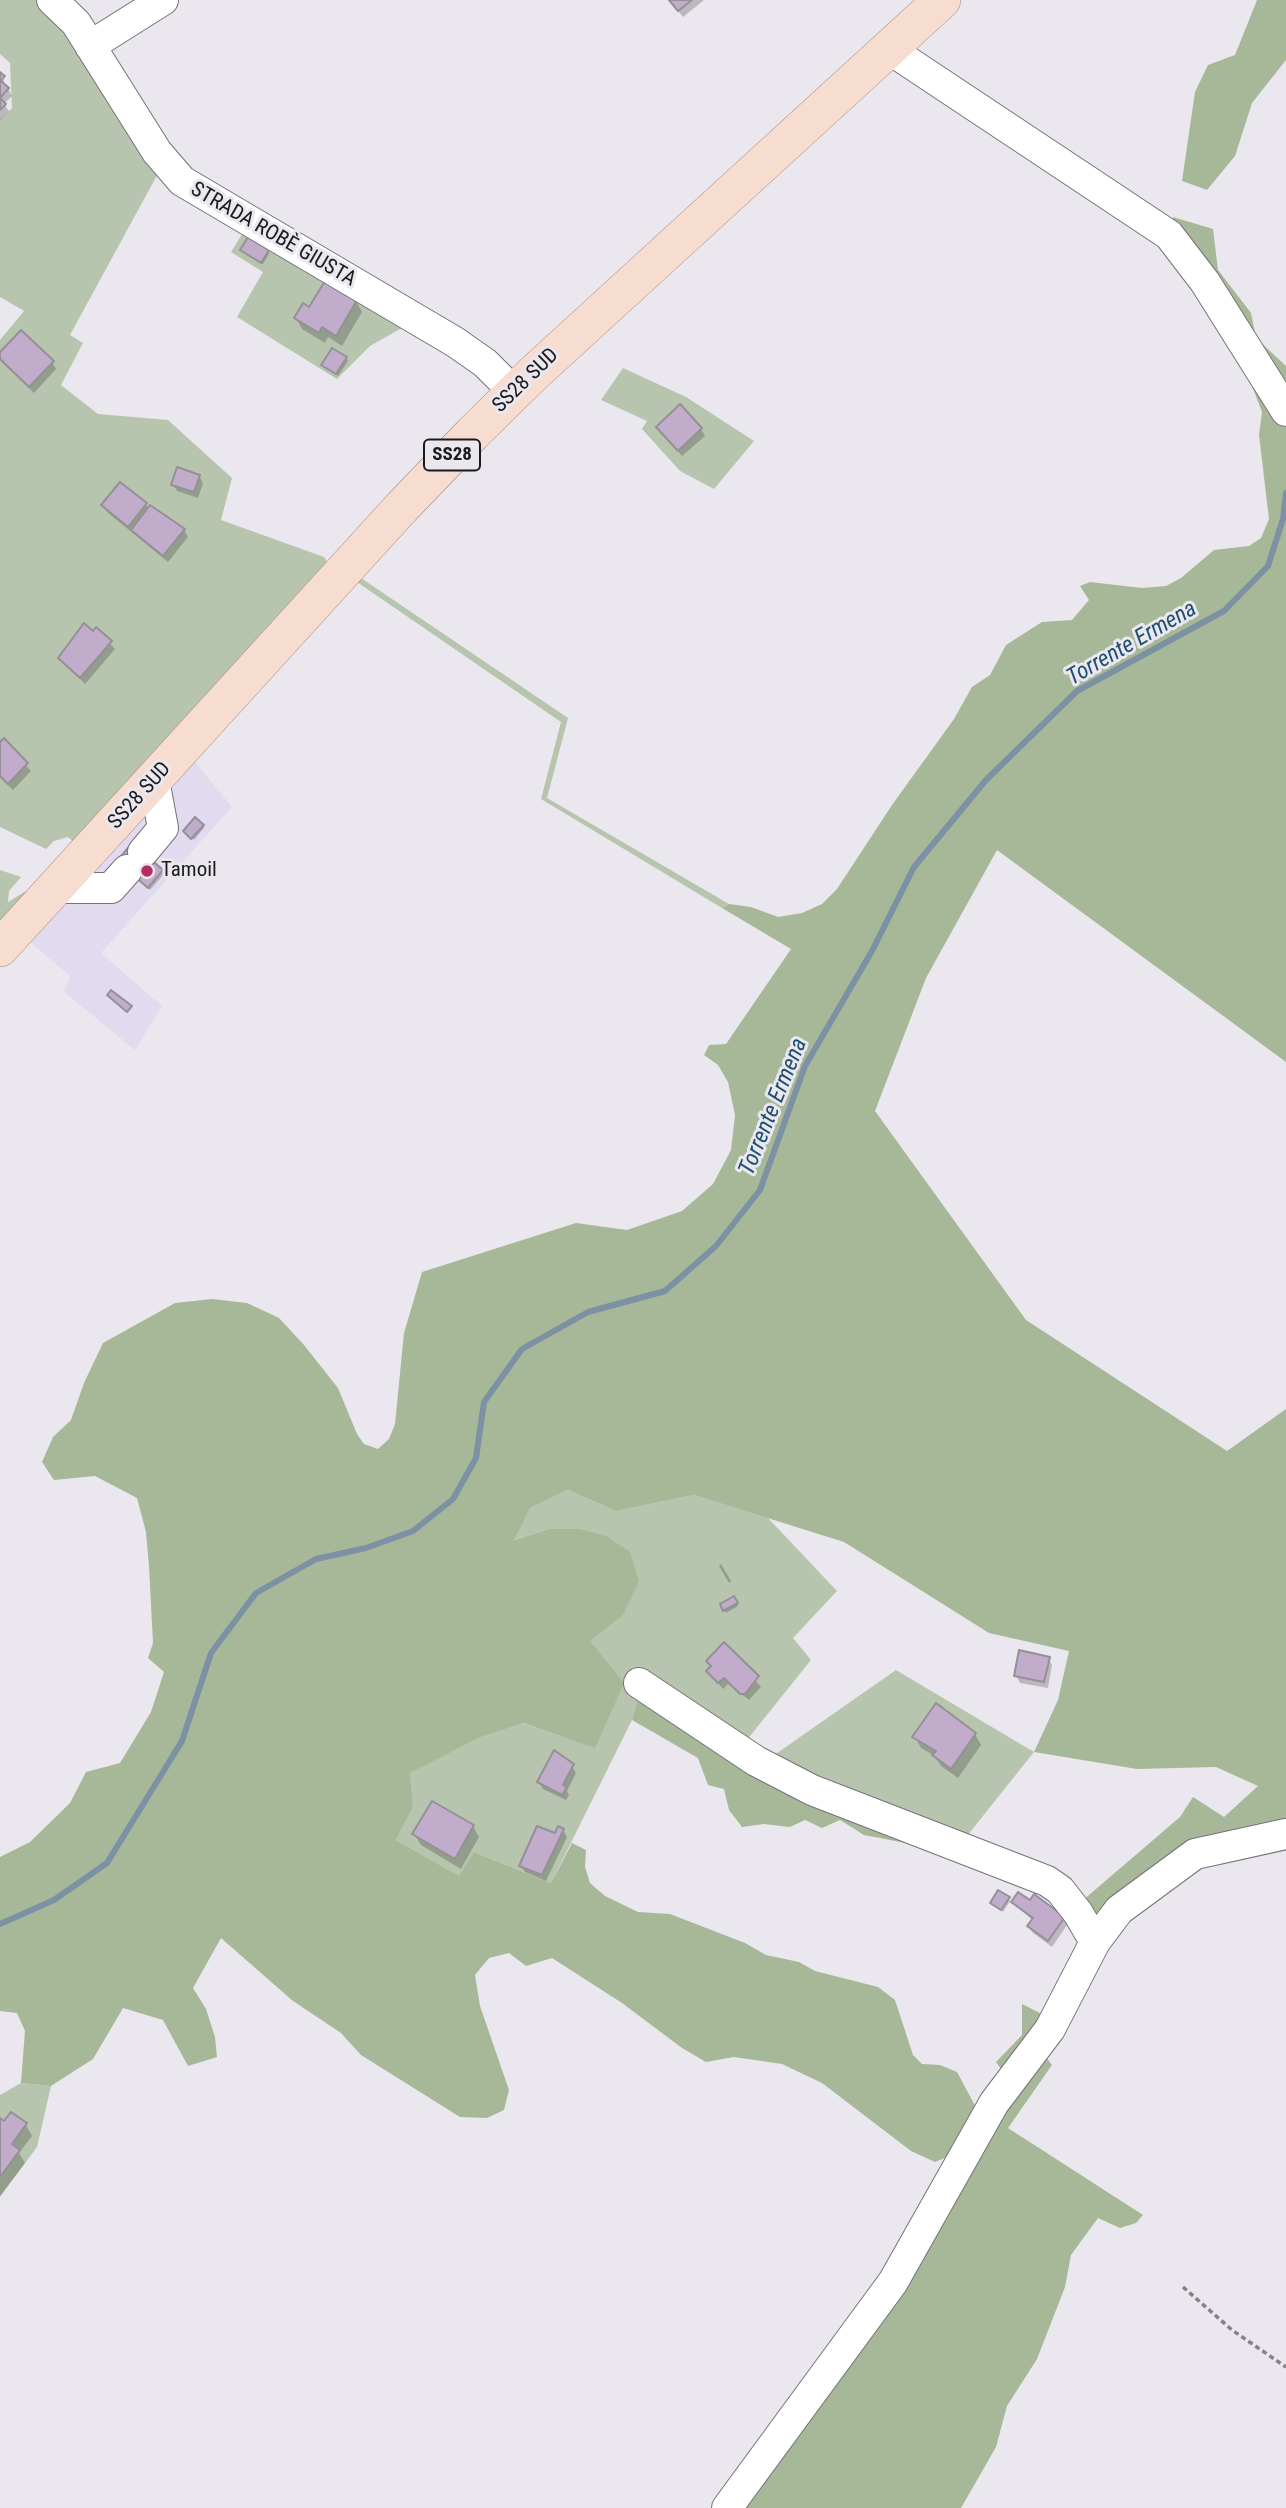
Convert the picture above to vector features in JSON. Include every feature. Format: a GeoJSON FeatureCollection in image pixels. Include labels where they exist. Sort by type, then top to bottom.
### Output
{"type":"FeatureCollection","features":[{"type":"Feature","properties":{"kind":"main road","name":"SS28 SUD"},"geometry":{"type":"LineString","coordinates":[[0,948],[401,508],[514,392],[942,0]]}},
{"type":"Feature","properties":{"kind":"street","name":"STRADA ROBÈ GIUSTA"},"geometry":{"type":"LineString","coordinates":[[52,0],[71,18],[157,152],[182,181],[455,342],[485,363],[514,392]]}},
{"type":"Feature","properties":{"kind":"street"},"geometry":{"type":"LineString","coordinates":[[90,46],[163,0]]}},
{"type":"Feature","properties":{"kind":"street"},"geometry":{"type":"LineString","coordinates":[[889,48],[1169,235],[1205,282],[1286,411]]}},
{"type":"Feature","properties":{"kind":"street"},"geometry":{"type":"LineString","coordinates":[[56,888],[111,888],[163,828],[154,780]]}},
{"type":"Feature","properties":{"kind":"street"},"geometry":{"type":"LineString","coordinates":[[639,1684],[746,1755],[812,1790],[1047,1881],[1072,1905],[1095,1942]]}},
{"type":"Feature","properties":{"kind":"street"},"geometry":{"type":"LineString","coordinates":[[727,2508],[893,2282],[994,2103],[1050,2029],[1095,1942],[1119,1910],[1195,1854],[1286,1834]]}},
{"type":"Feature","properties":{"kind":"path"},"geometry":{"type":"LineString","coordinates":[[1183,2287],[1232,2330],[1286,2367]]}},
{"type":"Feature","properties":{"kind":"shaded area"},"geometry":{"type":"Polygon","coordinates":[[[192,758],[232,807],[101,953],[162,1006],[135,1050],[64,992],[70,976],[25,938],[192,758]]]}},
{"type":"Feature","properties":{"kind":"green space"},"geometry":{"type":"Polygon","coordinates":[[[0,0],[42,0],[161,168],[70,335],[83,343],[61,385],[98,414],[168,420],[232,478],[221,520],[324,557],[331,569],[77,845],[68,837],[54,841],[46,849],[0,827],[0,340],[24,311],[0,297],[0,120],[12,108],[10,63],[0,54],[0,0]]]}},
{"type":"Feature","properties":{"kind":"green space"},"geometry":{"type":"Polygon","coordinates":[[[1257,0],[1286,0],[1286,60],[1252,103],[1235,156],[1207,190],[1182,181],[1195,92],[1208,65],[1235,55],[1257,0]]]}},
{"type":"Feature","properties":{"kind":"green space"},"geometry":{"type":"Polygon","coordinates":[[[1173,217],[1213,229],[1218,270],[1251,313],[1256,338],[1286,366],[1286,397],[1171,228],[1173,217]]]}},
{"type":"Feature","properties":{"kind":"green space"},"geometry":{"type":"Polygon","coordinates":[[[246,228],[409,324],[370,346],[337,379],[237,317],[263,272],[231,252],[246,228]]]}},
{"type":"Feature","properties":{"kind":"green space"},"geometry":{"type":"Polygon","coordinates":[[[623,368],[686,397],[754,441],[714,489],[680,471],[642,429],[647,421],[601,400],[623,368]]]}},
{"type":"Feature","properties":{"kind":"green space"},"geometry":{"type":"Polygon","coordinates":[[[1249,378],[1286,425],[1286,1062],[997,850],[926,978],[875,1111],[1026,1320],[1227,1451],[1286,1409],[1286,1825],[1213,1841],[1094,1931],[1082,1901],[1180,1817],[1193,1797],[1224,1817],[1258,1786],[1216,1767],[1137,1769],[1034,1752],[1058,1700],[1069,1651],[989,1633],[844,1542],[694,1495],[616,1511],[568,1490],[530,1508],[514,1540],[549,1529],[580,1529],[606,1536],[630,1552],[639,1581],[623,1615],[590,1641],[624,1683],[595,1748],[523,1723],[479,1738],[410,1773],[413,1807],[396,1840],[459,1876],[474,1852],[551,1883],[572,1843],[586,1850],[585,1867],[590,1883],[605,1896],[638,1912],[670,1914],[745,1943],[766,1955],[799,1962],[815,1971],[878,1987],[895,2000],[913,2055],[922,2064],[940,2065],[957,2072],[980,2115],[959,2152],[935,2162],[911,2151],[822,2083],[782,2064],[734,2057],[706,2062],[552,1958],[526,1966],[509,1953],[489,1958],[475,1975],[480,2006],[509,2090],[504,2110],[487,2118],[460,2117],[361,2055],[341,2033],[293,2001],[221,1938],[193,1988],[206,2009],[215,2037],[217,2057],[188,2066],[163,2020],[123,2008],[93,2059],[51,2086],[21,2083],[25,2031],[17,2013],[0,2011],[0,1857],[30,1842],[70,1803],[86,1772],[120,1763],[151,1712],[164,1672],[148,1658],[153,1643],[149,1566],[146,1532],[137,1498],[95,1476],[54,1480],[42,1462],[53,1437],[71,1420],[84,1383],[103,1343],[175,1303],[212,1299],[247,1303],[279,1318],[304,1345],[338,1388],[357,1434],[364,1444],[378,1449],[389,1439],[395,1424],[404,1333],[422,1272],[576,1223],[627,1230],[682,1211],[713,1184],[731,1150],[735,1115],[728,1082],[718,1065],[704,1055],[709,1045],[726,1044],[791,949],[722,908],[729,904],[751,907],[778,917],[802,913],[822,904],[837,889],[892,805],[954,719],[972,687],[990,675],[1006,645],[1042,622],[1072,620],[1089,600],[1080,586],[1090,582],[1142,588],[1166,586],[1181,578],[1214,550],[1249,546],[1261,538],[1269,519],[1259,435],[1262,412],[1249,378]]]}},
{"type":"Feature","properties":{"kind":"green space"},"geometry":{"type":"Polygon","coordinates":[[[358,576],[568,718],[547,798],[729,904],[722,908],[541,799],[561,722],[354,580],[358,576]]]}},
{"type":"Feature","properties":{"kind":"green space"},"geometry":{"type":"Polygon","coordinates":[[[0,870],[21,877],[9,891],[8,902],[26,891],[32,894],[0,928],[0,870]]]}},
{"type":"Feature","properties":{"kind":"green space"},"geometry":{"type":"Polygon","coordinates":[[[568,1490],[616,1511],[694,1495],[768,1518],[837,1591],[793,1638],[811,1660],[746,1741],[637,1675],[624,1683],[638,1697],[632,1720],[551,1883],[474,1852],[460,1877],[396,1840],[413,1807],[409,1773],[479,1738],[522,1723],[594,1747],[589,1641],[549,1529],[513,1540],[530,1508],[568,1490]]]}},
{"type":"Feature","properties":{"kind":"green space"},"geometry":{"type":"Polygon","coordinates":[[[896,1670],[1034,1752],[963,1841],[770,1758],[896,1670]]]}},
{"type":"Feature","properties":{"kind":"green space"},"geometry":{"type":"Polygon","coordinates":[[[638,1697],[723,1758],[796,1796],[909,1837],[906,1843],[864,1835],[840,1820],[822,1828],[805,1820],[790,1827],[764,1824],[742,1827],[729,1810],[724,1789],[708,1785],[698,1758],[632,1720],[638,1697]]]}},
{"type":"Feature","properties":{"kind":"green space"},"geometry":{"type":"Polygon","coordinates":[[[1022,2004],[1046,2016],[1006,2076],[996,2062],[1022,2035],[1022,2004]]]}},
{"type":"Feature","properties":{"kind":"green space"},"geometry":{"type":"Polygon","coordinates":[[[1043,2053],[1052,2065],[1008,2128],[1143,2215],[1136,2223],[1120,2228],[1098,2218],[1071,2255],[1065,2287],[1037,2359],[1007,2406],[996,2447],[961,2508],[737,2508],[993,2119],[1043,2053]]]}},
{"type":"Feature","properties":{"kind":"green space"},"geometry":{"type":"Polygon","coordinates":[[[21,2083],[51,2086],[37,2147],[0,2197],[0,2095],[21,2083]]]}},
{"type":"Feature","properties":{"kind":"building"},"geometry":{"type":"Polygon","coordinates":[[[669,0],[692,0],[678,11],[669,0]]]}},
{"type":"Feature","properties":{"kind":"building"},"geometry":{"type":"Polygon","coordinates":[[[0,72],[5,76],[1,81],[9,88],[0,98],[0,72]]]}},
{"type":"Feature","properties":{"kind":"building"},"geometry":{"type":"Polygon","coordinates":[[[0,98],[6,104],[0,110],[0,98]]]}},
{"type":"Feature","properties":{"kind":"building"},"geometry":{"type":"Polygon","coordinates":[[[248,237],[269,250],[261,263],[240,250],[248,237]]]}},
{"type":"Feature","properties":{"kind":"building"},"geometry":{"type":"Polygon","coordinates":[[[325,281],[357,300],[336,336],[322,327],[319,333],[294,318],[303,303],[309,307],[325,281]]]}},
{"type":"Feature","properties":{"kind":"building"},"geometry":{"type":"Polygon","coordinates":[[[21,330],[54,361],[29,387],[0,359],[0,352],[21,330]]]}},
{"type":"Feature","properties":{"kind":"building"},"geometry":{"type":"Polygon","coordinates":[[[332,348],[347,357],[336,374],[321,365],[332,348]]]}},
{"type":"Feature","properties":{"kind":"building"},"geometry":{"type":"Polygon","coordinates":[[[680,404],[702,428],[678,451],[656,427],[680,404]]]}},
{"type":"Feature","properties":{"kind":"building"},"geometry":{"type":"Polygon","coordinates":[[[177,467],[200,475],[194,492],[171,485],[177,467]]]}},
{"type":"Feature","properties":{"kind":"building"},"geometry":{"type":"Polygon","coordinates":[[[120,482],[147,503],[128,527],[101,505],[120,482]]]}},
{"type":"Feature","properties":{"kind":"building"},"geometry":{"type":"Polygon","coordinates":[[[150,505],[185,529],[163,556],[131,530],[150,505]]]}},
{"type":"Feature","properties":{"kind":"building"},"geometry":{"type":"Polygon","coordinates":[[[84,623],[93,631],[96,627],[112,641],[80,678],[58,658],[84,623]]]}},
{"type":"Feature","properties":{"kind":"building"},"geometry":{"type":"Polygon","coordinates":[[[4,738],[28,763],[8,784],[0,776],[0,742],[4,738]]]}},
{"type":"Feature","properties":{"kind":"building"},"geometry":{"type":"Polygon","coordinates":[[[195,817],[204,825],[191,839],[183,831],[195,817]]]}},
{"type":"Feature","properties":{"kind":"building"},"geometry":{"type":"Polygon","coordinates":[[[132,843],[163,870],[148,888],[117,861],[132,843]]]}},
{"type":"Feature","properties":{"kind":"building"},"geometry":{"type":"Polygon","coordinates":[[[111,990],[132,1006],[127,1012],[107,995],[111,990]]]}},
{"type":"Feature","properties":{"kind":"building"},"geometry":{"type":"Polygon","coordinates":[[[734,1596],[738,1603],[723,1611],[720,1604],[734,1596]]]}},
{"type":"Feature","properties":{"kind":"building"},"geometry":{"type":"Polygon","coordinates":[[[724,1642],[759,1676],[745,1694],[740,1694],[724,1678],[718,1683],[706,1671],[711,1666],[706,1661],[724,1642]]]}},
{"type":"Feature","properties":{"kind":"building"},"geometry":{"type":"Polygon","coordinates":[[[1019,1650],[1050,1657],[1044,1682],[1014,1676],[1019,1650]]]}},
{"type":"Feature","properties":{"kind":"building"},"geometry":{"type":"Polygon","coordinates":[[[936,1703],[976,1733],[951,1769],[932,1755],[936,1751],[912,1737],[936,1703]]]}},
{"type":"Feature","properties":{"kind":"building"},"geometry":{"type":"Polygon","coordinates":[[[554,1750],[574,1764],[563,1785],[567,1787],[562,1795],[537,1782],[554,1750]]]}},
{"type":"Feature","properties":{"kind":"building"},"geometry":{"type":"Polygon","coordinates":[[[432,1801],[474,1825],[455,1859],[412,1834],[432,1801]]]}},
{"type":"Feature","properties":{"kind":"building"},"geometry":{"type":"Polygon","coordinates":[[[537,1826],[555,1833],[558,1826],[564,1829],[542,1875],[519,1866],[537,1826]]]}},
{"type":"Feature","properties":{"kind":"building"},"geometry":{"type":"Polygon","coordinates":[[[998,1890],[1010,1897],[1001,1910],[990,1903],[998,1890]]]}},
{"type":"Feature","properties":{"kind":"building"},"geometry":{"type":"Polygon","coordinates":[[[1018,1892],[1030,1900],[1034,1894],[1065,1917],[1048,1941],[1027,1926],[1033,1918],[1011,1902],[1018,1892]]]}},
{"type":"Feature","properties":{"kind":"building"},"geometry":{"type":"Polygon","coordinates":[[[11,2112],[27,2123],[12,2144],[20,2150],[0,2177],[0,2118],[4,2121],[11,2112]]]}},
{"type":"Feature","properties":{"kind":"waterway","name":"Torrente Ermena"},"geometry":{"type":"LineString","coordinates":[[0,1924],[54,1900],[107,1863],[182,1741],[211,1653],[256,1593],[316,1559],[366,1548],[413,1531],[453,1499],[476,1458],[484,1402],[522,1349],[588,1312],[665,1291],[716,1246],[760,1190],[805,1066],[872,951],[914,867],[986,780],[1077,691],[1224,611],[1268,566],[1283,519],[1286,493]]}},
{"type":"Feature","properties":{"kind":"place","name":"Tamoil"},"geometry":{"type":"Point","coordinates":[147,871]}}]}
